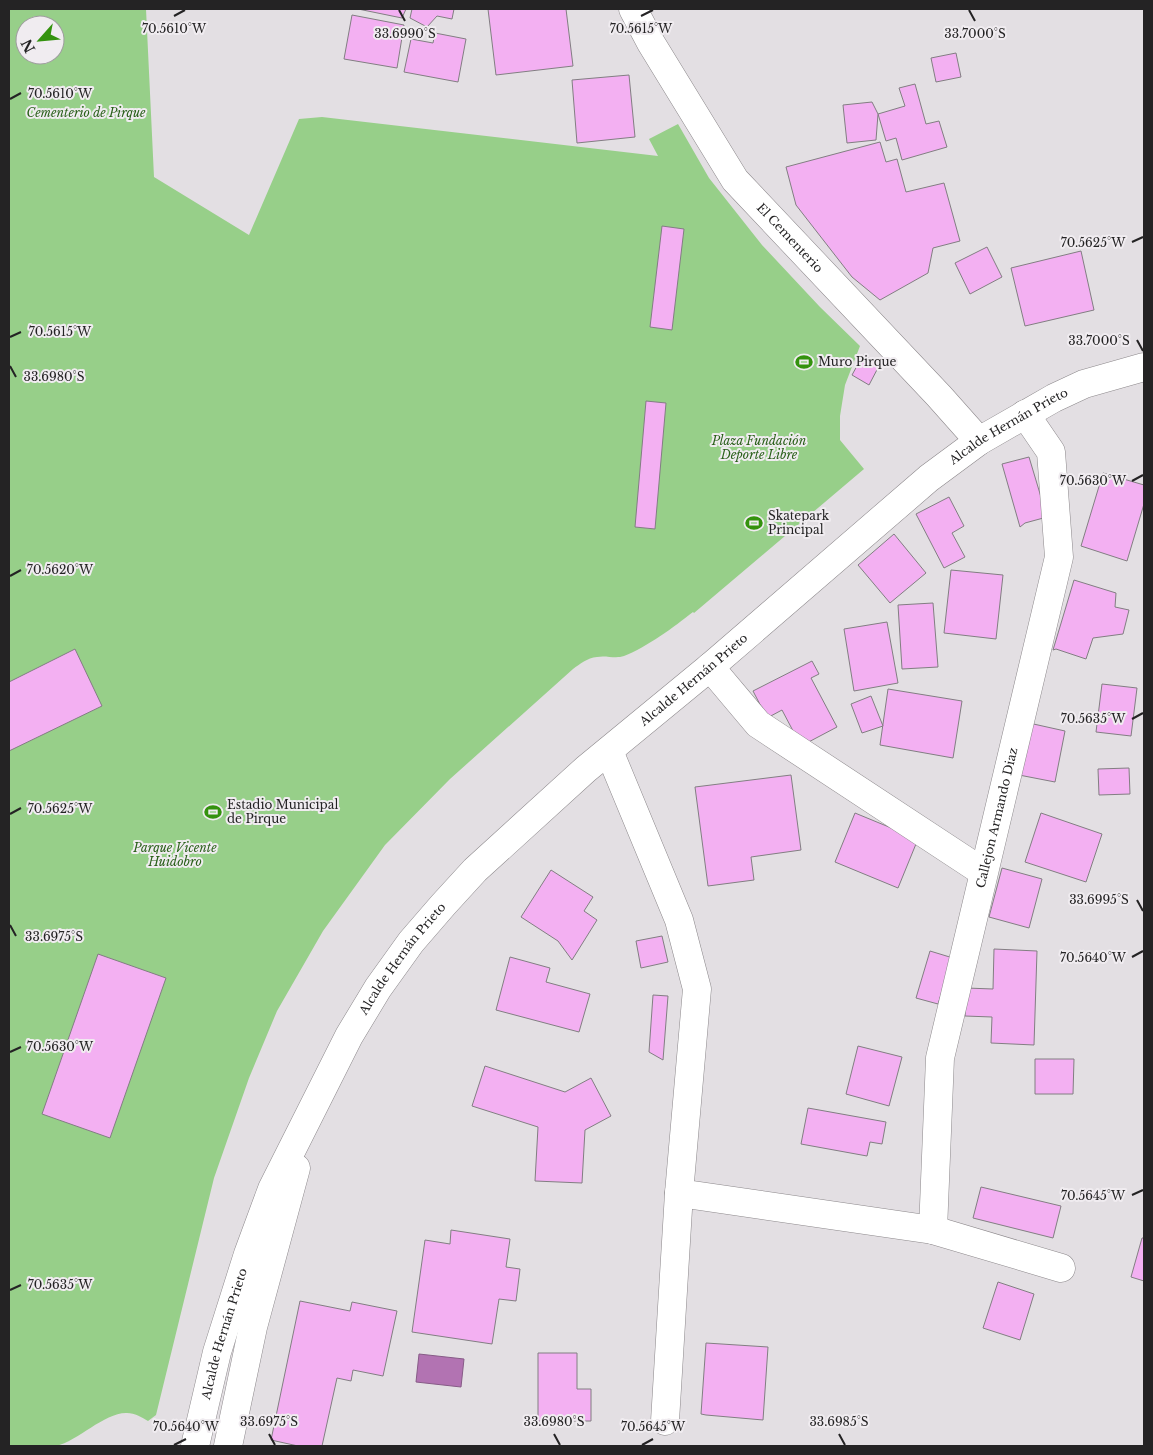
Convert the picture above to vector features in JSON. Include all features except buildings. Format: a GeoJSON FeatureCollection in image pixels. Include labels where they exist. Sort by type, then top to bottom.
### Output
{"type":"FeatureCollection","features":[{"type":"Feature","properties":{"kind":"street","name":"El Cementerio"},"geometry":{"type":"LineString","coordinates":[[633,9],[651,43],[735,180],[939,396],[979,441]]}},
{"type":"Feature","properties":{"kind":"street","name":"Alcalde Hernán Prieto"},"geometry":{"type":"LineString","coordinates":[[195,1446],[217,1352],[248,1254],[272,1189],[349,1036],[378,988],[411,942],[442,905],[526,822],[586,769],[710,667],[929,478],[979,441],[1054,398],[1084,384],[1144,367]]}},
{"type":"Feature","properties":{"kind":"street","name":"Callejon Armando Diaz"},"geometry":{"type":"LineString","coordinates":[[933,1230],[940,1058],[1059,558],[1051,452],[1025,414]]}},
{"type":"Feature","properties":{"kind":"street"},"geometry":{"type":"LineString","coordinates":[[710,667],[758,724],[983,872]]}},
{"type":"Feature","properties":{"kind":"street"},"geometry":{"type":"LineString","coordinates":[[609,751],[679,920],[697,989],[679,1193],[665,1421]]}},
{"type":"Feature","properties":{"kind":"street","name":"Alcalde Hernán Prieto"},"geometry":{"type":"LineString","coordinates":[[228,1446],[253,1326],[302,1146],[323,1086]]}},
{"type":"Feature","properties":{"kind":"street"},"geometry":{"type":"LineString","coordinates":[[679,1193],[933,1230],[1061,1268]]}},
{"type":"Feature","properties":{"kind":"green space","name":"Estadio Municipal de Pirque"},"geometry":{"type":"Polygon","coordinates":[[[9,9],[146,9],[154,177],[249,235],[299,119],[322,117],[658,156],[649,139],[678,124],[709,178],[762,245],[820,307],[860,346],[845,385],[840,416],[840,440],[864,469],[694,613],[633,652],[621,657],[593,658],[584,661],[573,669],[450,779],[385,845],[323,931],[277,1011],[249,1078],[214,1178],[156,1415],[148,1421],[138,1415],[119,1414],[110,1417],[64,1443],[51,1447],[9,1446],[9,9]]]}},
{"type":"Feature","properties":{"kind":"shaded area"},"geometry":{"type":"Polygon","coordinates":[[[419,1354],[464,1359],[461,1387],[416,1382],[419,1354]]]}},
{"type":"Feature","properties":{"kind":"place","name":"Muro Pirque"},"geometry":{"type":"Point","coordinates":[804,362]}},
{"type":"Feature","properties":{"kind":"place","name":"Skatepark Principal"},"geometry":{"type":"Point","coordinates":[754,523]}},
{"type":"Feature","properties":{"kind":"place","name":"Estadio Municipal de Pirque"},"geometry":{"type":"Point","coordinates":[213,812]}},
{"type":"Feature","properties":{"kind":"park label","name":"Cementerio de Pirque"},"geometry":{"type":"Point","coordinates":[86,113]}},
{"type":"Feature","properties":{"kind":"park label","name":"Plaza Fundación Deporte Libre"},"geometry":{"type":"Point","coordinates":[759,448]}},
{"type":"Feature","properties":{"kind":"park label","name":"Parque Vicente Huidobro"},"geometry":{"type":"Point","coordinates":[175,855]}}]}
